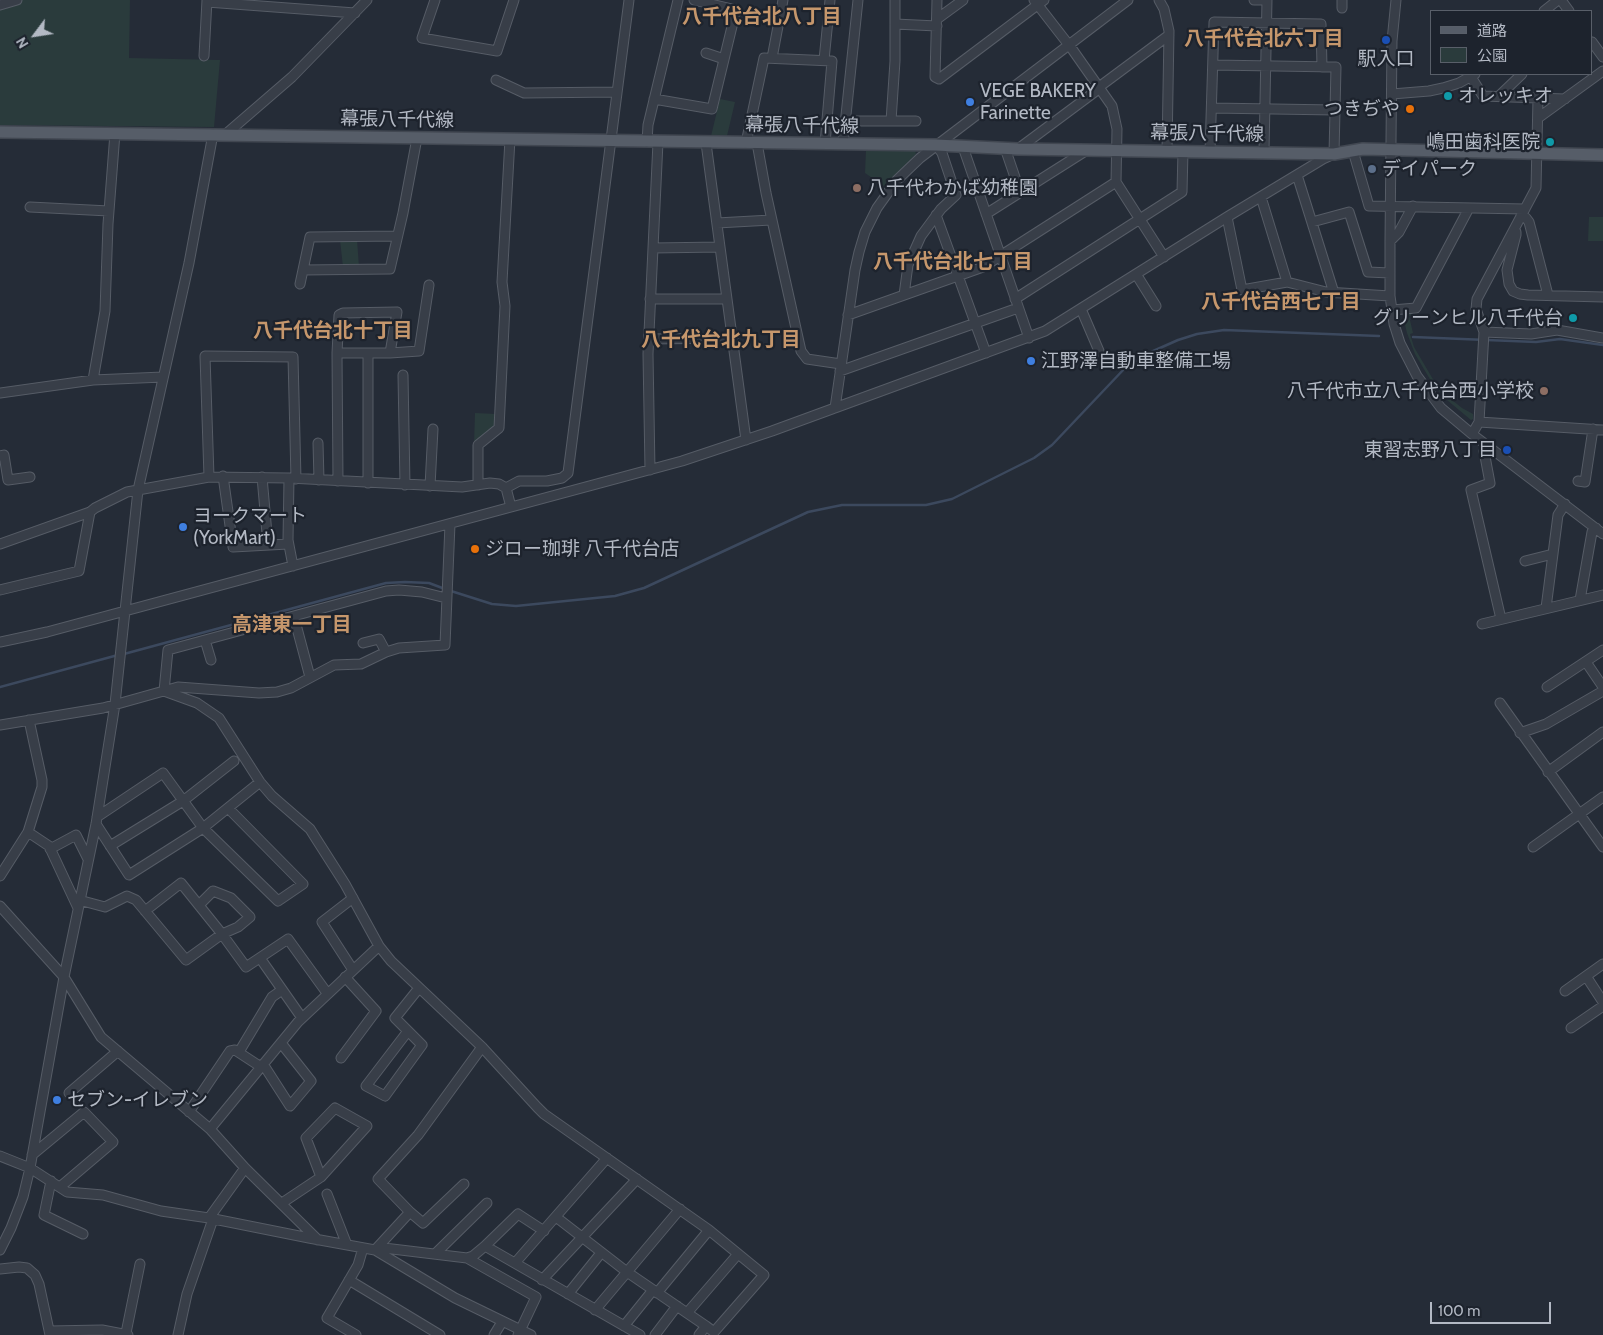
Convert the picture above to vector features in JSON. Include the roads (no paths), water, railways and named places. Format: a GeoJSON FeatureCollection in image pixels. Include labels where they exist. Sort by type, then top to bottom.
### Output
{"type":"FeatureCollection","features":[{"type":"Feature","properties":{"kind":"main road","name":"幕張八千代線"},"geometry":{"type":"LineString","coordinates":[[0,132],[936,145],[1018,149],[1334,154],[1352,151],[1390,150],[1603,155]]}},
{"type":"Feature","properties":{"kind":"street"},"geometry":{"type":"LineString","coordinates":[[0,5],[17,0]]}},
{"type":"Feature","properties":{"kind":"street"},"geometry":{"type":"LineString","coordinates":[[226,134],[292,77],[367,0]]}},
{"type":"Feature","properties":{"kind":"street"},"geometry":{"type":"LineString","coordinates":[[435,0],[422,38],[497,51],[514,0]]}},
{"type":"Feature","properties":{"kind":"street"},"geometry":{"type":"LineString","coordinates":[[0,544],[90,512],[127,492],[209,476],[292,478],[462,487],[490,483],[506,488],[519,481],[540,482],[562,478],[568,473],[628,0]]}},
{"type":"Feature","properties":{"kind":"street"},"geometry":{"type":"LineString","coordinates":[[650,470],[649,339],[653,248],[653,142],[648,125],[678,0]]}},
{"type":"Feature","properties":{"kind":"street"},"geometry":{"type":"LineString","coordinates":[[654,99],[712,109],[736,10],[694,0]]}},
{"type":"Feature","properties":{"kind":"street"},"geometry":{"type":"LineString","coordinates":[[772,58],[783,0]]}},
{"type":"Feature","properties":{"kind":"street"},"geometry":{"type":"LineString","coordinates":[[824,60],[830,0]]}},
{"type":"Feature","properties":{"kind":"street"},"geometry":{"type":"LineString","coordinates":[[843,144],[858,0]]}},
{"type":"Feature","properties":{"kind":"street"},"geometry":{"type":"LineString","coordinates":[[891,121],[895,61],[895,0]]}},
{"type":"Feature","properties":{"kind":"street"},"geometry":{"type":"LineString","coordinates":[[937,0],[935,77],[939,79],[1039,2],[1112,106],[1115,117],[1116,182],[1164,256]]}},
{"type":"Feature","properties":{"kind":"street"},"geometry":{"type":"LineString","coordinates":[[895,24],[937,23],[963,0]]}},
{"type":"Feature","properties":{"kind":"street"},"geometry":{"type":"LineString","coordinates":[[836,408],[848,315],[859,252],[877,208],[902,174],[936,145],[1128,0]]}},
{"type":"Feature","properties":{"kind":"street"},"geometry":{"type":"LineString","coordinates":[[1158,0],[1168,20],[1169,35],[1166,150]]}},
{"type":"Feature","properties":{"kind":"street"},"geometry":{"type":"LineString","coordinates":[[1254,0],[1267,0],[1264,152]]}},
{"type":"Feature","properties":{"kind":"street"},"geometry":{"type":"LineString","coordinates":[[1396,0],[1392,40],[1390,296],[1400,343],[1408,362],[1441,408],[1489,448],[1599,531]]}},
{"type":"Feature","properties":{"kind":"street"},"geometry":{"type":"LineString","coordinates":[[1545,10],[1560,0],[1568,10]]}},
{"type":"Feature","properties":{"kind":"street"},"geometry":{"type":"LineString","coordinates":[[204,56],[207,1],[355,13]]}},
{"type":"Feature","properties":{"kind":"street"},"geometry":{"type":"LineString","coordinates":[[1210,151],[1214,22],[1322,24],[1322,66]]}},
{"type":"Feature","properties":{"kind":"street"},"geometry":{"type":"LineString","coordinates":[[1018,149],[1169,35]]}},
{"type":"Feature","properties":{"kind":"street"},"geometry":{"type":"LineString","coordinates":[[1593,43],[1603,57]]}},
{"type":"Feature","properties":{"kind":"street"},"geometry":{"type":"LineString","coordinates":[[706,53],[724,59]]}},
{"type":"Feature","properties":{"kind":"street"},"geometry":{"type":"LineString","coordinates":[[824,144],[832,61],[764,58],[752,143],[800,351],[807,359],[841,367],[1018,308]]}},
{"type":"Feature","properties":{"kind":"street"},"geometry":{"type":"LineString","coordinates":[[0,642],[124,612],[650,470],[746,440],[1045,332],[1227,217],[1334,154],[1336,67],[1213,65]]}},
{"type":"Feature","properties":{"kind":"street"},"geometry":{"type":"LineString","coordinates":[[1538,118],[1603,71]]}},
{"type":"Feature","properties":{"kind":"street"},"geometry":{"type":"LineString","coordinates":[[1392,94],[1443,88],[1473,75],[1483,96],[1564,99]]}},
{"type":"Feature","properties":{"kind":"street"},"geometry":{"type":"LineString","coordinates":[[1499,96],[1521,75]]}},
{"type":"Feature","properties":{"kind":"street"},"geometry":{"type":"LineString","coordinates":[[496,80],[524,93],[617,92]]}},
{"type":"Feature","properties":{"kind":"street"},"geometry":{"type":"LineString","coordinates":[[1472,434],[1479,422],[1483,337],[1476,309],[1477,299],[1536,188],[1538,98]]}},
{"type":"Feature","properties":{"kind":"street"},"geometry":{"type":"LineString","coordinates":[[1212,108],[1335,110]]}},
{"type":"Feature","properties":{"kind":"street"},"geometry":{"type":"LineString","coordinates":[[846,121],[916,121]]}},
{"type":"Feature","properties":{"kind":"street"},"geometry":{"type":"LineString","coordinates":[[93,380],[105,311],[109,211],[115,133]]}},
{"type":"Feature","properties":{"kind":"street"},"geometry":{"type":"LineString","coordinates":[[0,1250],[23,1197],[30,1168],[64,976],[96,820],[115,704],[138,490],[191,255],[213,134]]}},
{"type":"Feature","properties":{"kind":"street"},"geometry":{"type":"LineString","coordinates":[[303,270],[390,269],[417,138]]}},
{"type":"Feature","properties":{"kind":"street"},"geometry":{"type":"LineString","coordinates":[[478,484],[478,445],[499,428],[506,306],[502,282],[510,140]]}},
{"type":"Feature","properties":{"kind":"street"},"geometry":{"type":"LineString","coordinates":[[706,142],[746,440]]}},
{"type":"Feature","properties":{"kind":"street"},"geometry":{"type":"LineString","coordinates":[[904,295],[908,265],[921,236],[936,215],[956,195],[942,153],[936,145]]}},
{"type":"Feature","properties":{"kind":"street"},"geometry":{"type":"LineString","coordinates":[[963,147],[1029,338]]}},
{"type":"Feature","properties":{"kind":"street"},"geometry":{"type":"LineString","coordinates":[[1005,148],[1020,192]]}},
{"type":"Feature","properties":{"kind":"street"},"geometry":{"type":"LineString","coordinates":[[986,214],[1088,149]]}},
{"type":"Feature","properties":{"kind":"street"},"geometry":{"type":"LineString","coordinates":[[1015,299],[1182,192],[1183,151]]}},
{"type":"Feature","properties":{"kind":"street"},"geometry":{"type":"LineString","coordinates":[[1352,151],[1370,206],[1469,208],[1523,212]]}},
{"type":"Feature","properties":{"kind":"street"},"geometry":{"type":"LineString","coordinates":[[1297,175],[1334,293]]}},
{"type":"Feature","properties":{"kind":"street"},"geometry":{"type":"LineString","coordinates":[[848,315],[983,267],[1116,182]]}},
{"type":"Feature","properties":{"kind":"street"},"geometry":{"type":"LineString","coordinates":[[1261,197],[1287,282]]}},
{"type":"Feature","properties":{"kind":"street"},"geometry":{"type":"LineString","coordinates":[[1390,241],[1398,232],[1413,206]]}},
{"type":"Feature","properties":{"kind":"street"},"geometry":{"type":"LineString","coordinates":[[30,207],[109,211]]}},
{"type":"Feature","properties":{"kind":"street"},"geometry":{"type":"LineString","coordinates":[[1392,310],[1416,308],[1469,208]]}},
{"type":"Feature","properties":{"kind":"street"},"geometry":{"type":"LineString","coordinates":[[1312,222],[1349,212],[1368,272],[1390,273]]}},
{"type":"Feature","properties":{"kind":"street"},"geometry":{"type":"LineString","coordinates":[[1523,212],[1529,222],[1548,295]]}},
{"type":"Feature","properties":{"kind":"street"},"geometry":{"type":"LineString","coordinates":[[936,215],[986,353]]}},
{"type":"Feature","properties":{"kind":"street"},"geometry":{"type":"LineString","coordinates":[[1227,217],[1242,290],[1287,282],[1334,293],[1390,296]]}},
{"type":"Feature","properties":{"kind":"street"},"geometry":{"type":"LineString","coordinates":[[717,223],[771,220]]}},
{"type":"Feature","properties":{"kind":"street"},"geometry":{"type":"LineString","coordinates":[[1515,228],[1516,235],[1507,270],[1509,284],[1513,290],[1520,294],[1603,297]]}},
{"type":"Feature","properties":{"kind":"street"},"geometry":{"type":"LineString","coordinates":[[300,284],[310,237],[397,236]]}},
{"type":"Feature","properties":{"kind":"street"},"geometry":{"type":"LineString","coordinates":[[653,248],[720,247]]}},
{"type":"Feature","properties":{"kind":"street"},"geometry":{"type":"LineString","coordinates":[[1136,274],[1156,306]]}},
{"type":"Feature","properties":{"kind":"street"},"geometry":{"type":"LineString","coordinates":[[337,353],[419,351],[429,285]]}},
{"type":"Feature","properties":{"kind":"street"},"geometry":{"type":"LineString","coordinates":[[650,299],[727,298]]}},
{"type":"Feature","properties":{"kind":"street"},"geometry":{"type":"LineString","coordinates":[[1081,309],[1099,351]]}},
{"type":"Feature","properties":{"kind":"street"},"geometry":{"type":"LineString","coordinates":[[338,481],[337,353],[339,315],[343,313],[397,312],[390,353]]}},
{"type":"Feature","properties":{"kind":"street"},"geometry":{"type":"LineString","coordinates":[[1483,337],[1532,334],[1557,330],[1603,338]]}},
{"type":"Feature","properties":{"kind":"street"},"geometry":{"type":"LineString","coordinates":[[649,339],[733,338]]}},
{"type":"Feature","properties":{"kind":"street"},"geometry":{"type":"LineString","coordinates":[[368,353],[368,483]]}},
{"type":"Feature","properties":{"kind":"street"},"geometry":{"type":"LineString","coordinates":[[209,476],[205,356],[292,357],[292,478],[288,544],[293,566]]}},
{"type":"Feature","properties":{"kind":"street"},"geometry":{"type":"LineString","coordinates":[[403,375],[405,485]]}},
{"type":"Feature","properties":{"kind":"street"},"geometry":{"type":"LineString","coordinates":[[0,393],[93,380],[163,377]]}},
{"type":"Feature","properties":{"kind":"street"},"geometry":{"type":"LineString","coordinates":[[1479,422],[1598,429],[1585,482],[1578,481]]}},
{"type":"Feature","properties":{"kind":"street"},"geometry":{"type":"LineString","coordinates":[[430,486],[433,429]]}},
{"type":"Feature","properties":{"kind":"street"},"geometry":{"type":"LineString","coordinates":[[318,443],[319,480]]}},
{"type":"Feature","properties":{"kind":"street"},"geometry":{"type":"LineString","coordinates":[[1489,448],[1484,451],[1490,483],[1471,490],[1501,619]]}},
{"type":"Feature","properties":{"kind":"street"},"geometry":{"type":"LineString","coordinates":[[0,456],[4,455],[8,480],[30,477]]}},
{"type":"Feature","properties":{"kind":"street"},"geometry":{"type":"LineString","coordinates":[[223,476],[233,547],[288,544]]}},
{"type":"Feature","properties":{"kind":"street"},"geometry":{"type":"LineString","coordinates":[[262,477],[268,545]]}},
{"type":"Feature","properties":{"kind":"street"},"geometry":{"type":"LineString","coordinates":[[506,488],[511,507]]}},
{"type":"Feature","properties":{"kind":"street"},"geometry":{"type":"LineString","coordinates":[[1546,608],[1558,515],[1565,504]]}},
{"type":"Feature","properties":{"kind":"street"},"geometry":{"type":"LineString","coordinates":[[0,590],[79,571],[90,512]]}},
{"type":"Feature","properties":{"kind":"street"},"geometry":{"type":"LineString","coordinates":[[0,724],[103,708],[145,695],[164,692],[178,686],[268,693],[291,688],[334,665],[361,664],[399,648],[445,645],[450,524]]}},
{"type":"Feature","properties":{"kind":"street"},"geometry":{"type":"LineString","coordinates":[[1580,600],[1592,532],[1599,531]]}},
{"type":"Feature","properties":{"kind":"street"},"geometry":{"type":"LineString","coordinates":[[1525,561],[1553,554]]}},
{"type":"Feature","properties":{"kind":"street"},"geometry":{"type":"LineString","coordinates":[[164,692],[168,650],[386,591],[399,590],[447,596]]}},
{"type":"Feature","properties":{"kind":"street"},"geometry":{"type":"LineString","coordinates":[[1482,624],[1603,595]]}},
{"type":"Feature","properties":{"kind":"street"},"geometry":{"type":"LineString","coordinates":[[294,617],[310,677]]}},
{"type":"Feature","properties":{"kind":"street"},"geometry":{"type":"LineString","coordinates":[[363,643],[379,639],[386,652]]}},
{"type":"Feature","properties":{"kind":"street"},"geometry":{"type":"LineString","coordinates":[[205,640],[210,660]]}},
{"type":"Feature","properties":{"kind":"street"},"geometry":{"type":"LineString","coordinates":[[1547,687],[1603,650]]}},
{"type":"Feature","properties":{"kind":"street"},"geometry":{"type":"LineString","coordinates":[[1586,662],[1603,687]]}},
{"type":"Feature","properties":{"kind":"street"},"geometry":{"type":"LineString","coordinates":[[1520,733],[1546,724],[1603,691]]}},
{"type":"Feature","properties":{"kind":"street"},"geometry":{"type":"LineString","coordinates":[[164,692],[197,703],[219,718],[260,782],[272,796],[310,829],[353,898],[379,946],[391,961],[482,1046],[544,1114],[709,1230],[764,1276],[714,1332],[627,1272],[556,1217]]}},
{"type":"Feature","properties":{"kind":"street"},"geometry":{"type":"LineString","coordinates":[[1500,703],[1603,847]]}},
{"type":"Feature","properties":{"kind":"street"},"geometry":{"type":"LineString","coordinates":[[0,876],[28,832],[42,787],[29,720]]}},
{"type":"Feature","properties":{"kind":"street"},"geometry":{"type":"LineString","coordinates":[[1548,772],[1603,732]]}},
{"type":"Feature","properties":{"kind":"street"},"geometry":{"type":"LineString","coordinates":[[110,846],[183,801],[234,761]]}},
{"type":"Feature","properties":{"kind":"street"},"geometry":{"type":"LineString","coordinates":[[96,820],[163,773],[203,828],[278,901],[303,884],[228,808]]}},
{"type":"Feature","properties":{"kind":"street"},"geometry":{"type":"LineString","coordinates":[[96,820],[128,875],[203,828],[260,782]]}},
{"type":"Feature","properties":{"kind":"street"},"geometry":{"type":"LineString","coordinates":[[1533,847],[1603,797]]}},
{"type":"Feature","properties":{"kind":"street"},"geometry":{"type":"LineString","coordinates":[[28,832],[49,846],[79,904]]}},
{"type":"Feature","properties":{"kind":"street"},"geometry":{"type":"LineString","coordinates":[[50,849],[76,835],[88,859]]}},
{"type":"Feature","properties":{"kind":"street"},"geometry":{"type":"LineString","coordinates":[[145,911],[181,883],[246,967],[288,939],[327,993]]}},
{"type":"Feature","properties":{"kind":"street"},"geometry":{"type":"LineString","coordinates":[[79,904],[105,907],[128,896],[136,900],[186,960],[222,934],[238,927],[250,917],[231,898],[213,891],[199,905]]}},
{"type":"Feature","properties":{"kind":"street"},"geometry":{"type":"LineString","coordinates":[[353,898],[322,922],[353,970]]}},
{"type":"Feature","properties":{"kind":"street"},"geometry":{"type":"LineString","coordinates":[[0,906],[64,976],[98,1032],[118,1052],[210,1129],[245,1168],[318,1240]]}},
{"type":"Feature","properties":{"kind":"street"},"geometry":{"type":"LineString","coordinates":[[210,1129],[302,1018],[379,946]]}},
{"type":"Feature","properties":{"kind":"street"},"geometry":{"type":"LineString","coordinates":[[260,958],[302,1018]]}},
{"type":"Feature","properties":{"kind":"street"},"geometry":{"type":"LineString","coordinates":[[1565,992],[1603,964]]}},
{"type":"Feature","properties":{"kind":"street"},"geometry":{"type":"LineString","coordinates":[[1586,976],[1603,1002]]}},
{"type":"Feature","properties":{"kind":"street"},"geometry":{"type":"LineString","coordinates":[[341,1058],[376,1012],[345,978]]}},
{"type":"Feature","properties":{"kind":"street"},"geometry":{"type":"LineString","coordinates":[[408,1031],[366,1086],[385,1096],[422,1045],[408,1031],[395,1018],[420,988]]}},
{"type":"Feature","properties":{"kind":"street"},"geometry":{"type":"LineString","coordinates":[[239,1052],[272,997],[282,990]]}},
{"type":"Feature","properties":{"kind":"street"},"geometry":{"type":"LineString","coordinates":[[1571,1028],[1603,1006]]}},
{"type":"Feature","properties":{"kind":"street"},"geometry":{"type":"LineString","coordinates":[[189,1112],[230,1051],[235,1050],[262,1066],[290,1106],[311,1081],[281,1043]]}},
{"type":"Feature","properties":{"kind":"street"},"geometry":{"type":"LineString","coordinates":[[464,1184],[423,1223],[378,1179],[418,1135],[482,1046]]}},
{"type":"Feature","properties":{"kind":"street"},"geometry":{"type":"LineString","coordinates":[[69,1093],[118,1052]]}},
{"type":"Feature","properties":{"kind":"street"},"geometry":{"type":"LineString","coordinates":[[282,1203],[321,1177],[367,1126],[335,1108],[306,1138],[321,1177]]}},
{"type":"Feature","properties":{"kind":"street"},"geometry":{"type":"LineString","coordinates":[[32,1155],[84,1112],[113,1142],[60,1187]]}},
{"type":"Feature","properties":{"kind":"street"},"geometry":{"type":"LineString","coordinates":[[0,1156],[30,1168],[67,1192],[103,1195],[161,1211],[375,1250],[519,1333],[531,1335]]}},
{"type":"Feature","properties":{"kind":"street"},"geometry":{"type":"LineString","coordinates":[[515,1263],[607,1158]]}},
{"type":"Feature","properties":{"kind":"street"},"geometry":{"type":"LineString","coordinates":[[178,1335],[187,1294],[211,1219],[245,1168]]}},
{"type":"Feature","properties":{"kind":"street"},"geometry":{"type":"LineString","coordinates":[[542,1280],[637,1179]]}},
{"type":"Feature","properties":{"kind":"street"},"geometry":{"type":"LineString","coordinates":[[51,1182],[44,1215],[83,1234]]}},
{"type":"Feature","properties":{"kind":"street"},"geometry":{"type":"LineString","coordinates":[[327,1194],[348,1245]]}},
{"type":"Feature","properties":{"kind":"street"},"geometry":{"type":"LineString","coordinates":[[435,1254],[487,1203]]}},
{"type":"Feature","properties":{"kind":"street"},"geometry":{"type":"LineString","coordinates":[[595,1310],[680,1210]]}},
{"type":"Feature","properties":{"kind":"street"},"geometry":{"type":"LineString","coordinates":[[375,1250],[410,1212]]}},
{"type":"Feature","properties":{"kind":"street"},"geometry":{"type":"LineString","coordinates":[[467,1258],[473,1256],[485,1246],[518,1214],[544,1231]]}},
{"type":"Feature","properties":{"kind":"street"},"geometry":{"type":"LineString","coordinates":[[624,1326],[709,1230]]}},
{"type":"Feature","properties":{"kind":"street"},"geometry":{"type":"LineString","coordinates":[[485,1246],[640,1335]]}},
{"type":"Feature","properties":{"kind":"street"},"geometry":{"type":"LineString","coordinates":[[356,1335],[327,1318],[358,1265],[363,1248]]}},
{"type":"Feature","properties":{"kind":"street"},"geometry":{"type":"LineString","coordinates":[[375,1250],[384,1248],[467,1258],[536,1297],[519,1333]]}},
{"type":"Feature","properties":{"kind":"street"},"geometry":{"type":"LineString","coordinates":[[568,1294],[601,1253]]}},
{"type":"Feature","properties":{"kind":"street"},"geometry":{"type":"LineString","coordinates":[[687,1313],[738,1254]]}},
{"type":"Feature","properties":{"kind":"street"},"geometry":{"type":"LineString","coordinates":[[0,1269],[27,1268],[35,1275],[39,1284],[49,1333],[127,1334],[140,1264]]}},
{"type":"Feature","properties":{"kind":"street"},"geometry":{"type":"LineString","coordinates":[[349,1280],[440,1335]]}},
{"type":"Feature","properties":{"kind":"street"},"geometry":{"type":"LineString","coordinates":[[655,1335],[676,1306]]}},
{"type":"Feature","properties":{"kind":"street"},"geometry":{"type":"LineString","coordinates":[[494,1335],[502,1322]]}},
{"type":"Feature","properties":{"kind":"street"},"geometry":{"type":"LineString","coordinates":[[699,1335],[706,1326]]}},
{"type":"Feature","properties":{"kind":"waterway"},"geometry":{"type":"LineString","coordinates":[[451,591],[492,604],[516,606],[615,596],[644,588],[808,512],[842,505],[926,505],[952,499],[1034,458],[1052,445],[1125,368],[1151,352],[1197,334],[1224,330],[1379,336]]}},
{"type":"Feature","properties":{"kind":"waterway"},"geometry":{"type":"LineString","coordinates":[[1413,337],[1536,342],[1560,339],[1603,345]]}},
{"type":"Feature","properties":{"kind":"waterway"},"geometry":{"type":"LineString","coordinates":[[124,654],[386,583],[429,583],[445,589]]}},
{"type":"Feature","properties":{"kind":"waterway"},"geometry":{"type":"LineString","coordinates":[[0,687],[118,655]]}},
{"type":"Feature","properties":{"kind":"place","name":"駅入口"},"geometry":{"type":"Point","coordinates":[1386,40]}},
{"type":"Feature","properties":{"kind":"place","name":"オレッキオ"},"geometry":{"type":"Point","coordinates":[1448,96]}},
{"type":"Feature","properties":{"kind":"place","name":"VEGE BAKERY Farinette"},"geometry":{"type":"Point","coordinates":[970,102]}},
{"type":"Feature","properties":{"kind":"place","name":"つきぢや"},"geometry":{"type":"Point","coordinates":[1410,109]}},
{"type":"Feature","properties":{"kind":"place","name":"嶋田歯科医院"},"geometry":{"type":"Point","coordinates":[1550,142]}},
{"type":"Feature","properties":{"kind":"place","name":"デイパーク"},"geometry":{"type":"Point","coordinates":[1372,169]}},
{"type":"Feature","properties":{"kind":"place","name":"八千代わかば幼稚園"},"geometry":{"type":"Point","coordinates":[857,188]}},
{"type":"Feature","properties":{"kind":"place","name":"グリーンヒル八千代台"},"geometry":{"type":"Point","coordinates":[1573,318]}},
{"type":"Feature","properties":{"kind":"place","name":"江野澤自動車整備工場"},"geometry":{"type":"Point","coordinates":[1031,361]}},
{"type":"Feature","properties":{"kind":"place","name":"八千代市立八千代台西小学校"},"geometry":{"type":"Point","coordinates":[1544,391]}},
{"type":"Feature","properties":{"kind":"place","name":"東習志野八丁目"},"geometry":{"type":"Point","coordinates":[1507,450]}},
{"type":"Feature","properties":{"kind":"place","name":"ヨークマート (YorkMart)"},"geometry":{"type":"Point","coordinates":[183,527]}},
{"type":"Feature","properties":{"kind":"place","name":"ジロー珈琲 八千代台店"},"geometry":{"type":"Point","coordinates":[475,549]}},
{"type":"Feature","properties":{"kind":"place","name":"セブン-イレブン"},"geometry":{"type":"Point","coordinates":[57,1100]}},
{"type":"Feature","properties":{"kind":"district","name":"八千代台北八丁目"},"geometry":{"type":"Point","coordinates":[762,17]}},
{"type":"Feature","properties":{"kind":"district","name":"八千代台北六丁目"},"geometry":{"type":"Point","coordinates":[1264,39]}},
{"type":"Feature","properties":{"kind":"district","name":"八千代台北七丁目"},"geometry":{"type":"Point","coordinates":[953,262]}},
{"type":"Feature","properties":{"kind":"district","name":"八千代台西七丁目"},"geometry":{"type":"Point","coordinates":[1281,302]}},
{"type":"Feature","properties":{"kind":"district","name":"八千代台北十丁目"},"geometry":{"type":"Point","coordinates":[333,331]}},
{"type":"Feature","properties":{"kind":"district","name":"八千代台北九丁目"},"geometry":{"type":"Point","coordinates":[721,340]}},
{"type":"Feature","properties":{"kind":"district","name":"高津東一丁目"},"geometry":{"type":"Point","coordinates":[292,625]}}]}
